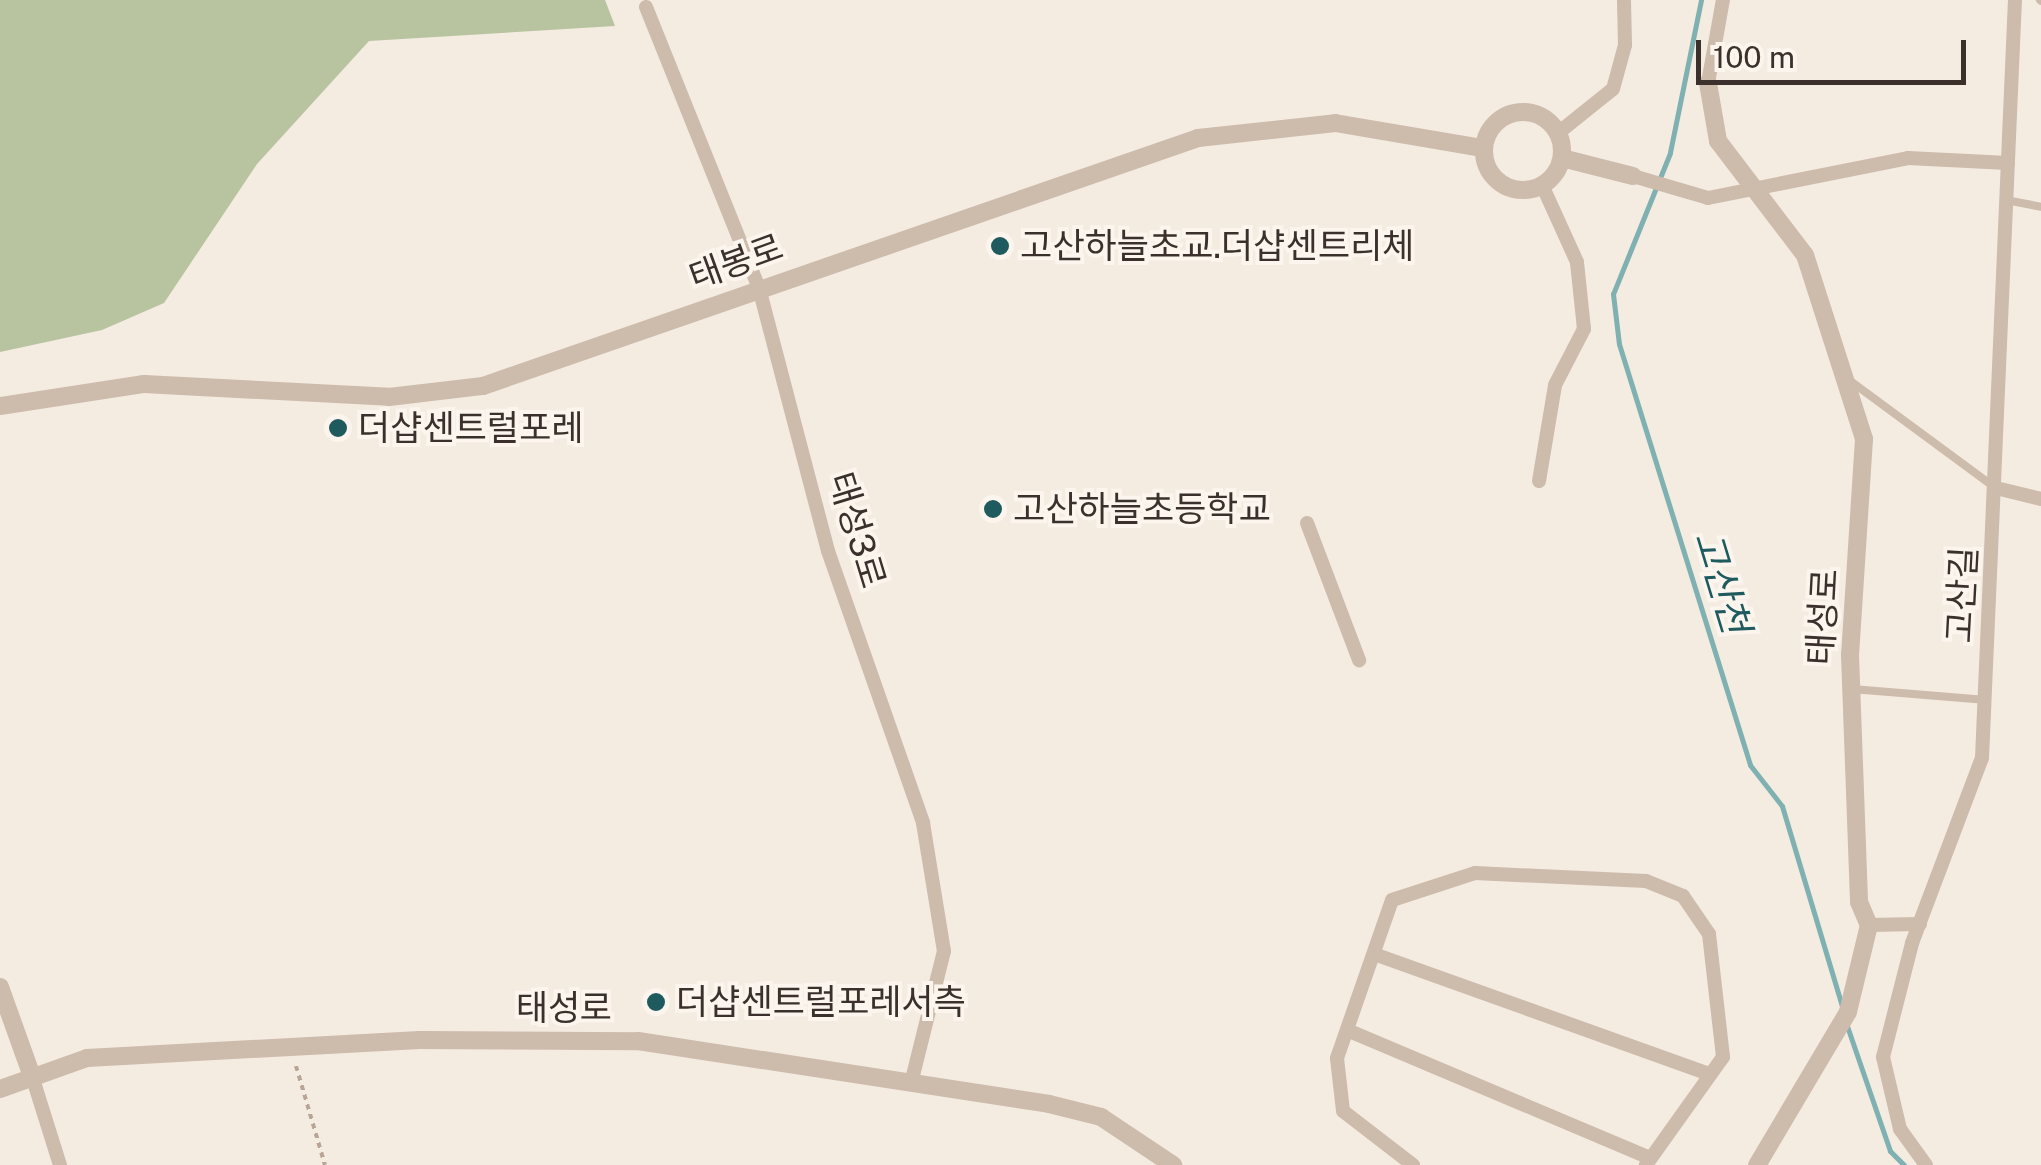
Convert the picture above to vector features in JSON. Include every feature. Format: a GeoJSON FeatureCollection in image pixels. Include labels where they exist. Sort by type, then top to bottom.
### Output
{"type":"FeatureCollection","features":[{"type":"Feature","properties":{"kind":"street"},"geometry":{"type":"LineString","coordinates":[[1558,133],[1613,89],[1625,44],[1624,0]]}},
{"type":"Feature","properties":{"kind":"street"},"geometry":{"type":"LineString","coordinates":[[1708,83],[1723,0]]}},
{"type":"Feature","properties":{"kind":"street","name":"고산길"},"geometry":{"type":"LineString","coordinates":[[1926,1165],[1900,1129],[1883,1057],[1920,924],[1976,790],[1987,700],[2016,0]]}},
{"type":"Feature","properties":{"kind":"street","name":"태성3로"},"geometry":{"type":"LineString","coordinates":[[646,7],[760,288],[828,552],[923,823],[942,906],[943,982],[912,1079]]}},
{"type":"Feature","properties":{"kind":"street","name":"태성로"},"geometry":{"type":"LineString","coordinates":[[1708,83],[1718,141],[1805,255],[1849,380],[1864,439],[1852,689],[1859,902],[1869,925],[1858,978],[1837,1032],[1757,1165]]}},
{"type":"Feature","properties":{"kind":"street"},"geometry":{"type":"LineString","coordinates":[[1515,112],[1540,116],[1558,133],[1562,158],[1542,185],[1498,182],[1484,148],[1494,125],[1515,112]]}},
{"type":"Feature","properties":{"kind":"street","name":"태봉로"},"geometry":{"type":"LineString","coordinates":[[0,406],[161,384],[442,392],[513,378],[760,288],[1198,138],[1335,123],[1484,148]]}},
{"type":"Feature","properties":{"kind":"street"},"geometry":{"type":"LineString","coordinates":[[1562,158],[1708,198],[1908,158],[2008,163]]}},
{"type":"Feature","properties":{"kind":"street"},"geometry":{"type":"LineString","coordinates":[[1539,481],[1555,385],[1584,329],[1577,262],[1542,185]]}},
{"type":"Feature","properties":{"kind":"street"},"geometry":{"type":"LineString","coordinates":[[1996,488],[2041,499]]}},
{"type":"Feature","properties":{"kind":"street"},"geometry":{"type":"LineString","coordinates":[[1307,523],[1358,660]]}},
{"type":"Feature","properties":{"kind":"street"},"geometry":{"type":"LineString","coordinates":[[1347,1030],[1648,1161],[1723,1058],[1709,934],[1683,896],[1646,881],[1475,873],[1426,883],[1392,900],[1347,1030],[1334,1085],[1343,1111],[1413,1165]]}},
{"type":"Feature","properties":{"kind":"street"},"geometry":{"type":"LineString","coordinates":[[1869,925],[1920,924]]}},
{"type":"Feature","properties":{"kind":"street"},"geometry":{"type":"LineString","coordinates":[[1374,954],[1710,1074]]}},
{"type":"Feature","properties":{"kind":"street"},"geometry":{"type":"LineString","coordinates":[[0,986],[60,1165]]}},
{"type":"Feature","properties":{"kind":"street","name":"태성로"},"geometry":{"type":"LineString","coordinates":[[0,1089],[87,1058],[296,1046],[638,1041],[912,1079],[1101,1117],[1173,1165]]}},
{"type":"Feature","properties":{"kind":"lane"},"geometry":{"type":"LineString","coordinates":[[2006,200],[2041,207]]}},
{"type":"Feature","properties":{"kind":"lane"},"geometry":{"type":"LineString","coordinates":[[1849,380],[1996,488]]}},
{"type":"Feature","properties":{"kind":"lane"},"geometry":{"type":"LineString","coordinates":[[1852,689],[1987,700]]}},
{"type":"Feature","properties":{"kind":"path"},"geometry":{"type":"LineString","coordinates":[[296,1046],[296,1088],[325,1165]]}},
{"type":"Feature","properties":{"kind":"green space"},"geometry":{"type":"Polygon","coordinates":[[[0,0],[605,0],[615,26],[369,41],[257,164],[164,303],[102,330],[0,352],[0,0]]]}},
{"type":"Feature","properties":{"kind":"waterway","name":"고산천"},"geometry":{"type":"LineString","coordinates":[[1701,0],[1670,153],[1613,294],[1619,344],[1750,765],[1782,806],[1842,1006]]}},
{"type":"Feature","properties":{"kind":"waterway","name":"고산천"},"geometry":{"type":"LineString","coordinates":[[1847,1026],[1890,1151],[1904,1165]]}},
{"type":"Feature","properties":{"kind":"place","name":"고산하늘초교.더샵센트리체"},"geometry":{"type":"Point","coordinates":[1000,246]}},
{"type":"Feature","properties":{"kind":"place","name":"더샵센트럴포레"},"geometry":{"type":"Point","coordinates":[338,428]}},
{"type":"Feature","properties":{"kind":"place","name":"고산하늘초등학교"},"geometry":{"type":"Point","coordinates":[993,509]}},
{"type":"Feature","properties":{"kind":"place","name":"더샵센트럴포레서측"},"geometry":{"type":"Point","coordinates":[656,1002]}}]}
